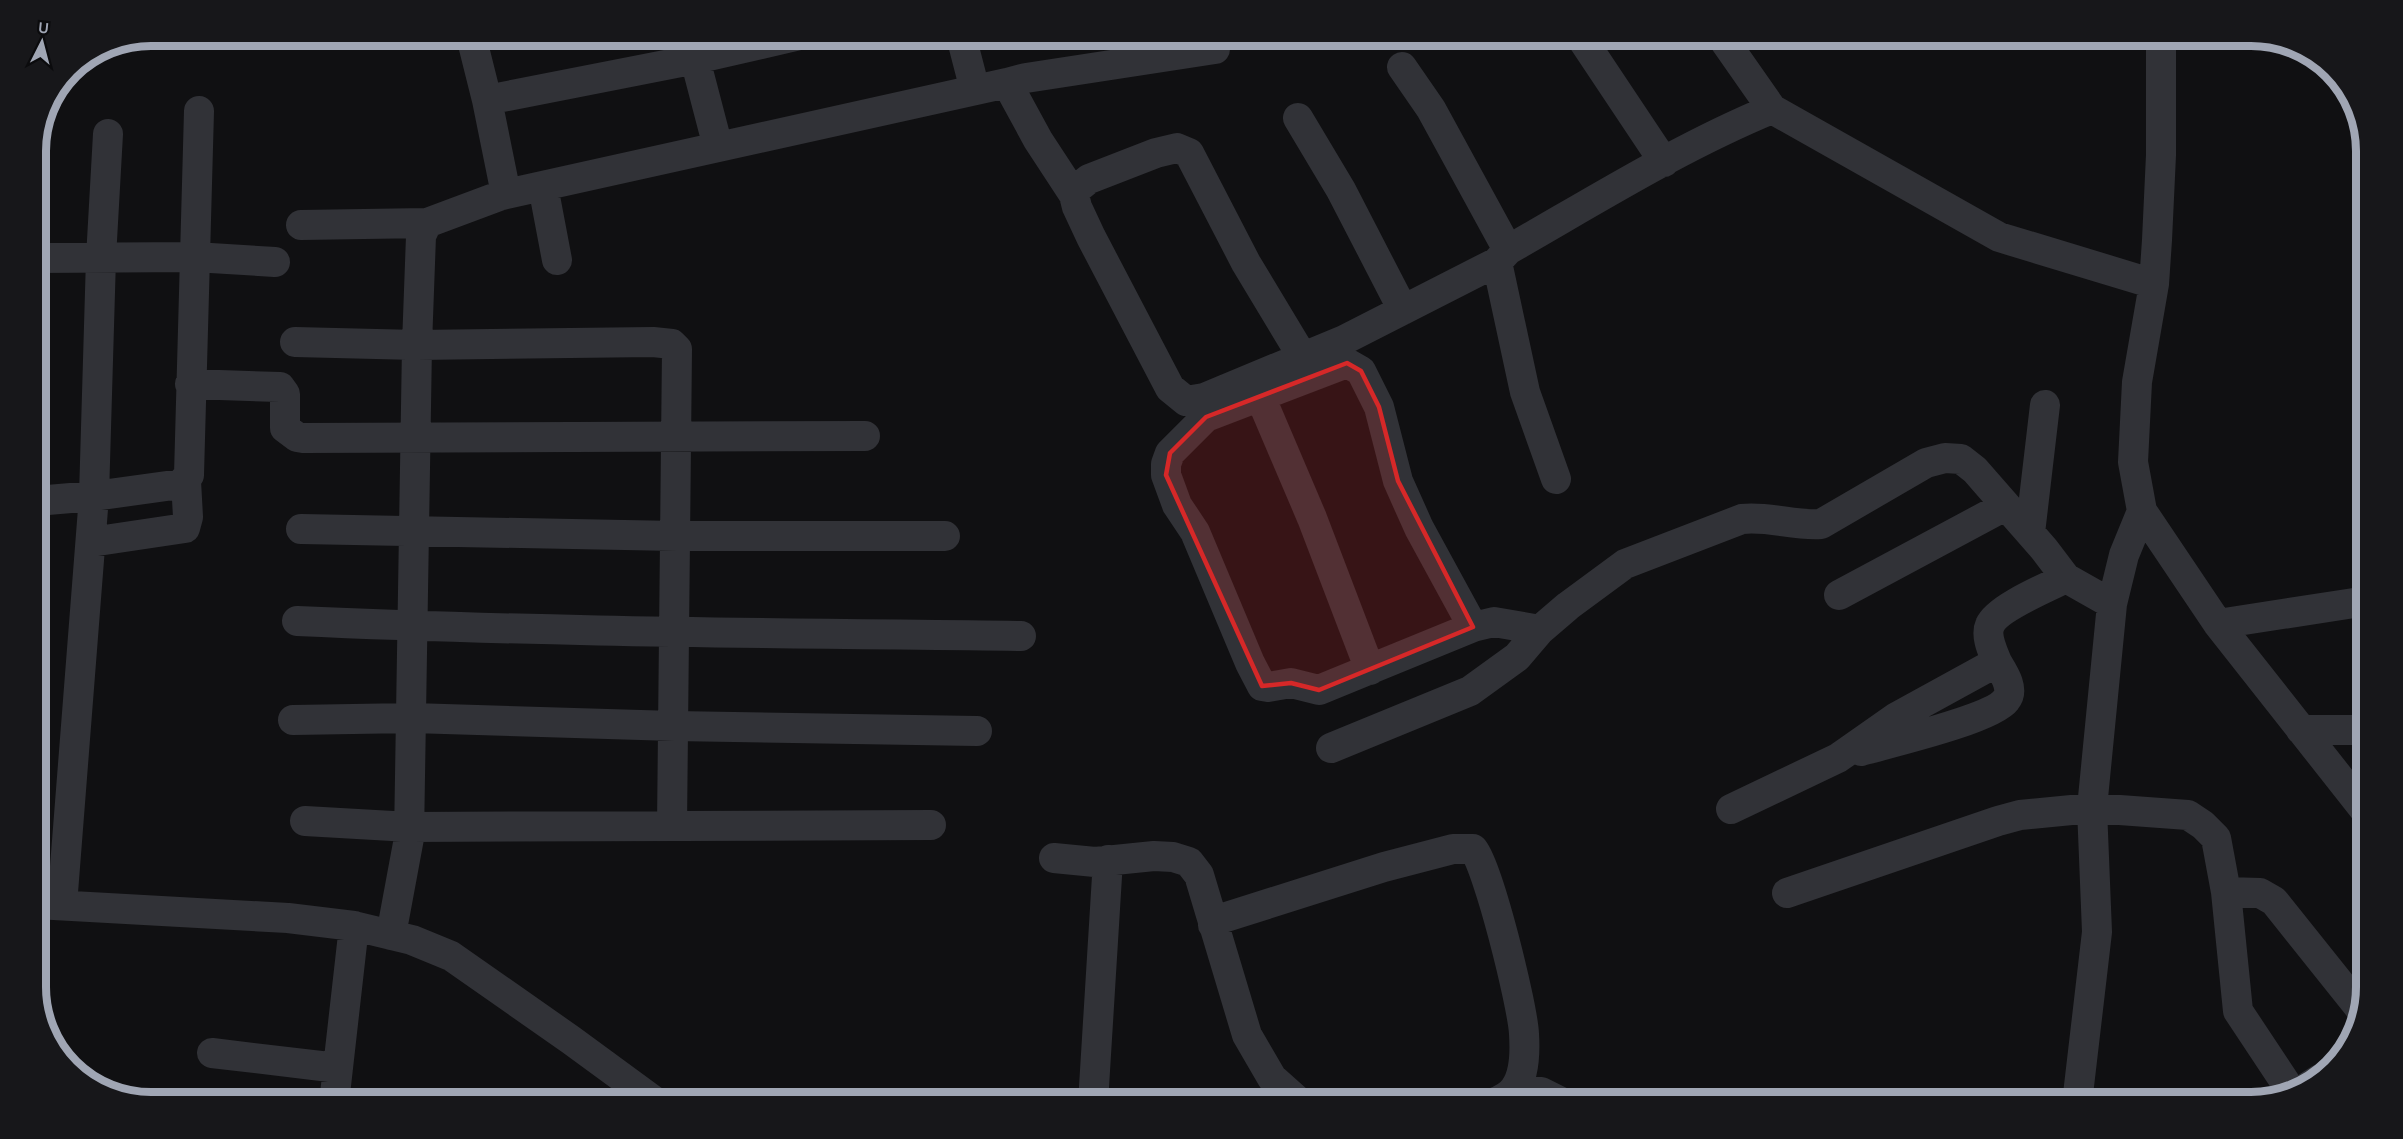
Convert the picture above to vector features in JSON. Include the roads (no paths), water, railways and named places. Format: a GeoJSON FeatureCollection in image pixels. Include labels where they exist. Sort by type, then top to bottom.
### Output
{"type":"FeatureCollection","features":[{"type":"Feature","properties":{"kind":"street"},"geometry":{"type":"LineString","coordinates":[[474,46],[503,178],[505,189],[502,195]]}},
{"type":"Feature","properties":{"kind":"street"},"geometry":{"type":"LineString","coordinates":[[487,100],[692,48],[709,46]]}},
{"type":"Feature","properties":{"kind":"street"},"geometry":{"type":"LineString","coordinates":[[964,46],[975,90]]}},
{"type":"Feature","properties":{"kind":"street"},"geometry":{"type":"LineString","coordinates":[[1587,46],[1664,162]]}},
{"type":"Feature","properties":{"kind":"street"},"geometry":{"type":"LineString","coordinates":[[1728,46],[1772,109],[1999,237],[2154,284]]}},
{"type":"Feature","properties":{"kind":"street"},"geometry":{"type":"LineString","coordinates":[[2161,46],[2162,156],[2154,284],[2137,382],[2133,462],[2142,511],[2218,624],[2356,799]]}},
{"type":"Feature","properties":{"kind":"street"},"geometry":{"type":"LineString","coordinates":[[692,48],[718,147]]}},
{"type":"Feature","properties":{"kind":"street"},"geometry":{"type":"LineString","coordinates":[[301,225],[427,223],[502,195],[1026,78],[1215,49]]}},
{"type":"Feature","properties":{"kind":"street"},"geometry":{"type":"LineString","coordinates":[[1402,67],[1431,108],[1502,256],[1525,392],[1556,479]]}},
{"type":"Feature","properties":{"kind":"street"},"geometry":{"type":"LineString","coordinates":[[1007,83],[1038,140],[1074,195],[1091,237],[1170,388],[1186,401],[1204,398],[1344,340],[1502,256],[1664,162],[1736,124],[1772,109]]}},
{"type":"Feature","properties":{"kind":"street"},"geometry":{"type":"LineString","coordinates":[[90,542],[185,528],[188,518],[186,481],[189,475],[198,111]]}},
{"type":"Feature","properties":{"kind":"street"},"geometry":{"type":"LineString","coordinates":[[1298,118],[1341,190],[1402,310]]}},
{"type":"Feature","properties":{"kind":"street"},"geometry":{"type":"LineString","coordinates":[[108,134],[101,258],[94,496],[49,904],[288,918],[354,926],[391,935],[451,956],[642,1092]]}},
{"type":"Feature","properties":{"kind":"street"},"geometry":{"type":"LineString","coordinates":[[1074,195],[1079,186],[1089,179],[1156,153],[1177,148],[1189,153],[1246,263],[1302,356]]}},
{"type":"Feature","properties":{"kind":"street"},"geometry":{"type":"LineString","coordinates":[[543,186],[557,260]]}},
{"type":"Feature","properties":{"kind":"street"},"geometry":{"type":"LineString","coordinates":[[391,935],[410,827],[417,345],[421,236],[427,223]]}},
{"type":"Feature","properties":{"kind":"street"},"geometry":{"type":"LineString","coordinates":[[47,258],[194,256],[274,262]]}},
{"type":"Feature","properties":{"kind":"street"},"geometry":{"type":"LineString","coordinates":[[296,342],[417,345],[563,342],[675,345],[678,360],[672,826]]}},
{"type":"Feature","properties":{"kind":"street"},"geometry":{"type":"LineString","coordinates":[[1473,627],[1419,528],[1398,481],[1379,407],[1361,371],[1347,363],[1206,417],[1170,453],[1166,464],[1166,475],[1177,505],[1195,532],[1250,663],[1262,686],[1291,683],[1319,690],[1473,627],[1494,622],[1540,630]]}},
{"type":"Feature","properties":{"kind":"street"},"geometry":{"type":"LineString","coordinates":[[190,384],[280,387],[285,394],[285,428],[297,437],[416,439],[865,436]]}},
{"type":"Feature","properties":{"kind":"street"},"geometry":{"type":"LineString","coordinates":[[1260,396],[1312,518],[1370,670]]}},
{"type":"Feature","properties":{"kind":"street"},"geometry":{"type":"LineString","coordinates":[[2030,533],[2045,405]]}},
{"type":"Feature","properties":{"kind":"street"},"geometry":{"type":"LineString","coordinates":[[1331,748],[1470,691],[1517,657],[1540,630],[1568,606],[1625,564],[1742,519],[1761,517],[1806,525],[1821,524],[1926,463],[1945,458],[1961,459],[1976,470],[2066,578],[2112,604]]}},
{"type":"Feature","properties":{"kind":"street"},"geometry":{"type":"LineString","coordinates":[[47,500],[94,496],[181,484],[186,481]]}},
{"type":"Feature","properties":{"kind":"street"},"geometry":{"type":"LineString","coordinates":[[1839,596],[2006,506]]}},
{"type":"Feature","properties":{"kind":"street"},"geometry":{"type":"LineString","coordinates":[[2077,1092],[2097,932],[2091,808],[2112,604],[2124,555],[2142,511]]}},
{"type":"Feature","properties":{"kind":"street"},"geometry":{"type":"LineString","coordinates":[[301,529],[676,536],[945,536]]}},
{"type":"Feature","properties":{"kind":"street"},"geometry":{"type":"LineString","coordinates":[[1731,809],[1838,758],[1955,724],[1997,708],[2007,699],[2010,690],[1989,640],[1989,627],[2012,605],[2066,578]]}},
{"type":"Feature","properties":{"kind":"street"},"geometry":{"type":"LineString","coordinates":[[2218,624],[2356,603]]}},
{"type":"Feature","properties":{"kind":"street"},"geometry":{"type":"LineString","coordinates":[[297,621],[675,632],[1021,636]]}},
{"type":"Feature","properties":{"kind":"street"},"geometry":{"type":"LineString","coordinates":[[1838,758],[1895,718],[1997,662]]}},
{"type":"Feature","properties":{"kind":"street"},"geometry":{"type":"LineString","coordinates":[[293,720],[412,718],[674,726],[977,731]]}},
{"type":"Feature","properties":{"kind":"street"},"geometry":{"type":"LineString","coordinates":[[2301,730],[2356,730]]}},
{"type":"Feature","properties":{"kind":"street"},"geometry":{"type":"LineString","coordinates":[[1787,893],[2020,815],[2091,808],[2188,815],[2204,825],[2216,838],[2226,892],[2238,1011],[2288,1086]]}},
{"type":"Feature","properties":{"kind":"street"},"geometry":{"type":"LineString","coordinates":[[305,821],[410,827],[931,825]]}},
{"type":"Feature","properties":{"kind":"street"},"geometry":{"type":"LineString","coordinates":[[1213,925],[1223,918],[1384,867],[1453,849],[1473,849],[1478,855],[1487,880],[1519,1000],[1524,1033],[1521,1073],[1507,1092]]}},
{"type":"Feature","properties":{"kind":"street"},"geometry":{"type":"LineString","coordinates":[[1053,858],[1095,862],[1154,856],[1173,857],[1190,862],[1199,875],[1247,1035],[1272,1078],[1288,1092]]}},
{"type":"Feature","properties":{"kind":"street"},"geometry":{"type":"LineString","coordinates":[[1093,1092],[1108,860]]}},
{"type":"Feature","properties":{"kind":"street"},"geometry":{"type":"LineString","coordinates":[[2226,892],[2260,893],[2274,901],[2355,1002]]}},
{"type":"Feature","properties":{"kind":"street"},"geometry":{"type":"LineString","coordinates":[[335,1092],[354,926]]}},
{"type":"Feature","properties":{"kind":"street"},"geometry":{"type":"LineString","coordinates":[[213,1053],[338,1068]]}}]}
